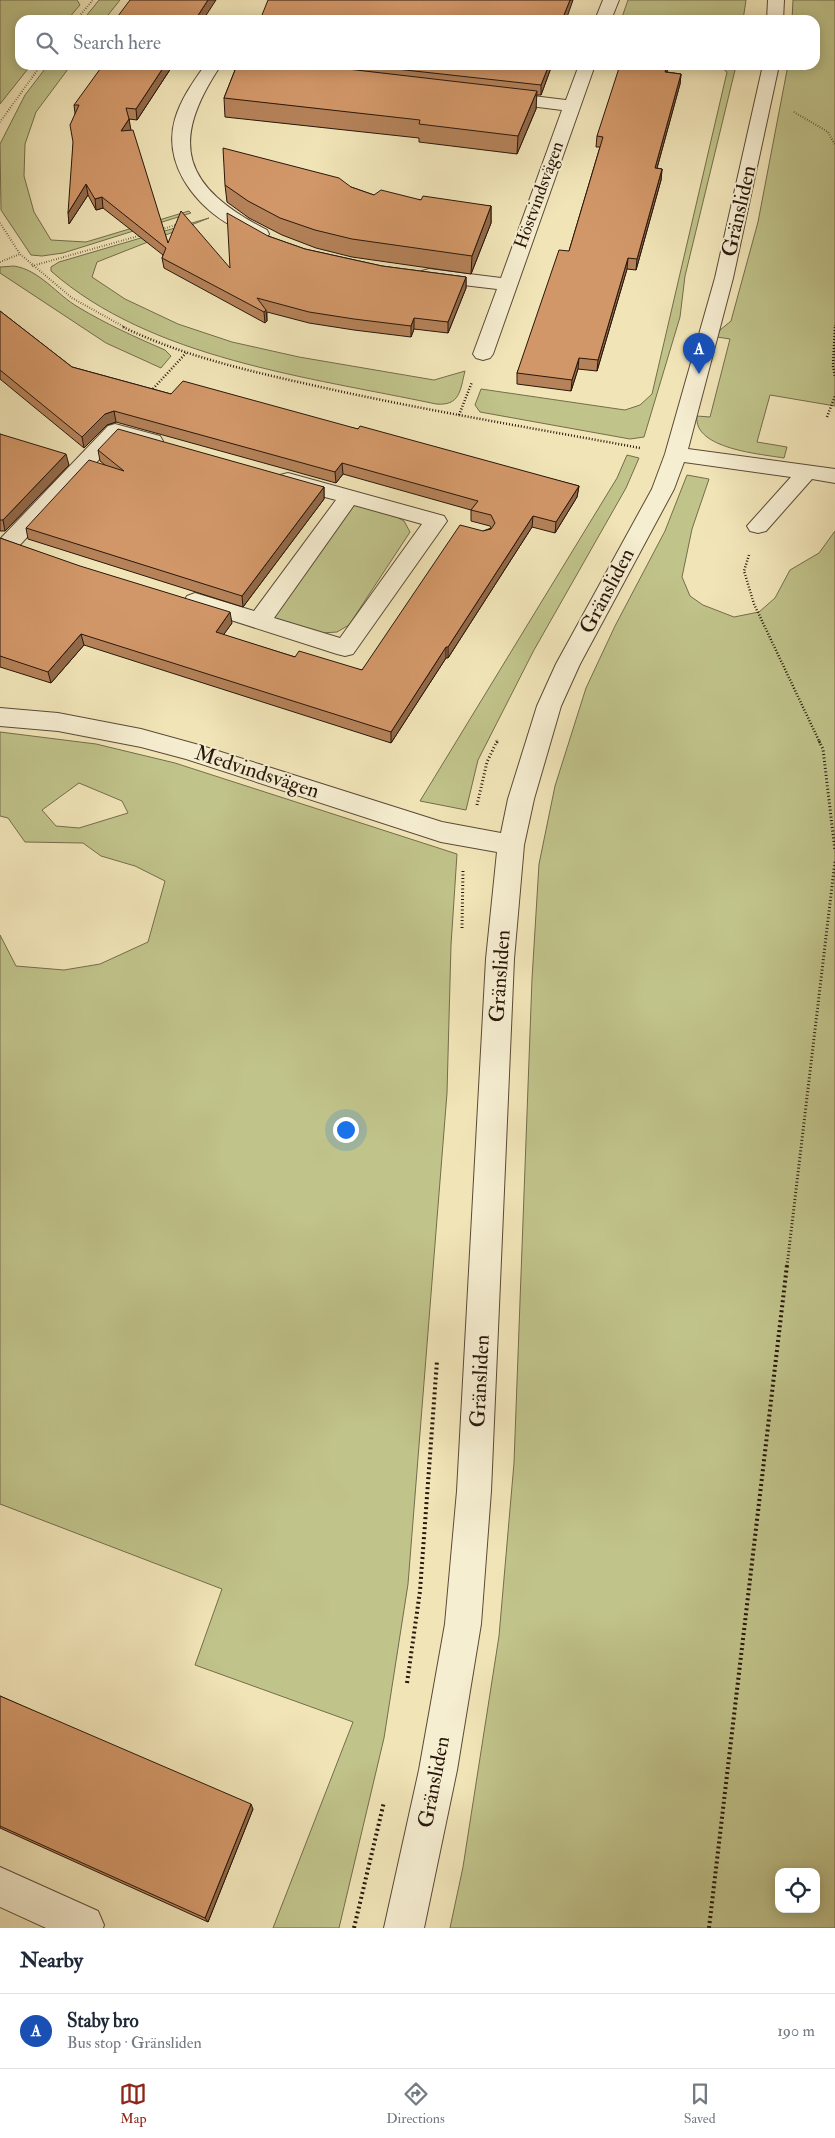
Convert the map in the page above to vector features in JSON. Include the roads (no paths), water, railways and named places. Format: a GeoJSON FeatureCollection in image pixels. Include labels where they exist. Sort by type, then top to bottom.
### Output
{"type":"FeatureCollection","features":[{"type":"Feature","properties":{"kind":"street"},"geometry":{"type":"LineString","coordinates":[[605,15],[611,0]]}},
{"type":"Feature","properties":{"kind":"street"},"geometry":{"type":"LineString","coordinates":[[775,15],[776,0]]}},
{"type":"Feature","properties":{"kind":"street"},"geometry":{"type":"LineString","coordinates":[[215,70],[190,101],[182,125],[180,147],[184,166],[195,184],[219,210],[242,226],[280,242]]}},
{"type":"Feature","properties":{"kind":"street","name":"Höstvindsvägen"},"geometry":{"type":"LineString","coordinates":[[483,354],[585,70]]}},
{"type":"Feature","properties":{"kind":"street","name":"Gränsliden"},"geometry":{"type":"LineString","coordinates":[[404,1928],[438,1770],[463,1624],[474,1491],[500,959],[511,845],[525,783],[549,706],[568,664],[663,489],[676,454],[724,278],[770,70]]}},
{"type":"Feature","properties":{"kind":"street"},"geometry":{"type":"LineString","coordinates":[[480,95],[572,106]]}},
{"type":"Feature","properties":{"kind":"street"},"geometry":{"type":"LineString","coordinates":[[411,272],[507,285]]}},
{"type":"Feature","properties":{"kind":"street"},"geometry":{"type":"LineString","coordinates":[[13,543],[115,430],[175,447]]}},
{"type":"Feature","properties":{"kind":"street"},"geometry":{"type":"LineString","coordinates":[[676,454],[835,476]]}},
{"type":"Feature","properties":{"kind":"street"},"geometry":{"type":"LineString","coordinates":[[758,526],[807,472]]}},
{"type":"Feature","properties":{"kind":"street"},"geometry":{"type":"LineString","coordinates":[[172,595],[345,648],[445,523],[267,473]]}},
{"type":"Feature","properties":{"kind":"street"},"geometry":{"type":"LineString","coordinates":[[259,621],[349,497]]}},
{"type":"Feature","properties":{"kind":"street","name":"Medvindsvägen"},"geometry":{"type":"LineString","coordinates":[[0,717],[58,722],[141,738],[190,751],[441,832],[511,845]]}},
{"type":"Feature","properties":{"kind":"street"},"geometry":{"type":"LineString","coordinates":[[0,1887],[84,1925]]}},
{"type":"Feature","properties":{"kind":"place","name":"Staby bro"},"geometry":{"type":"Point","coordinates":[699,374]}}]}
